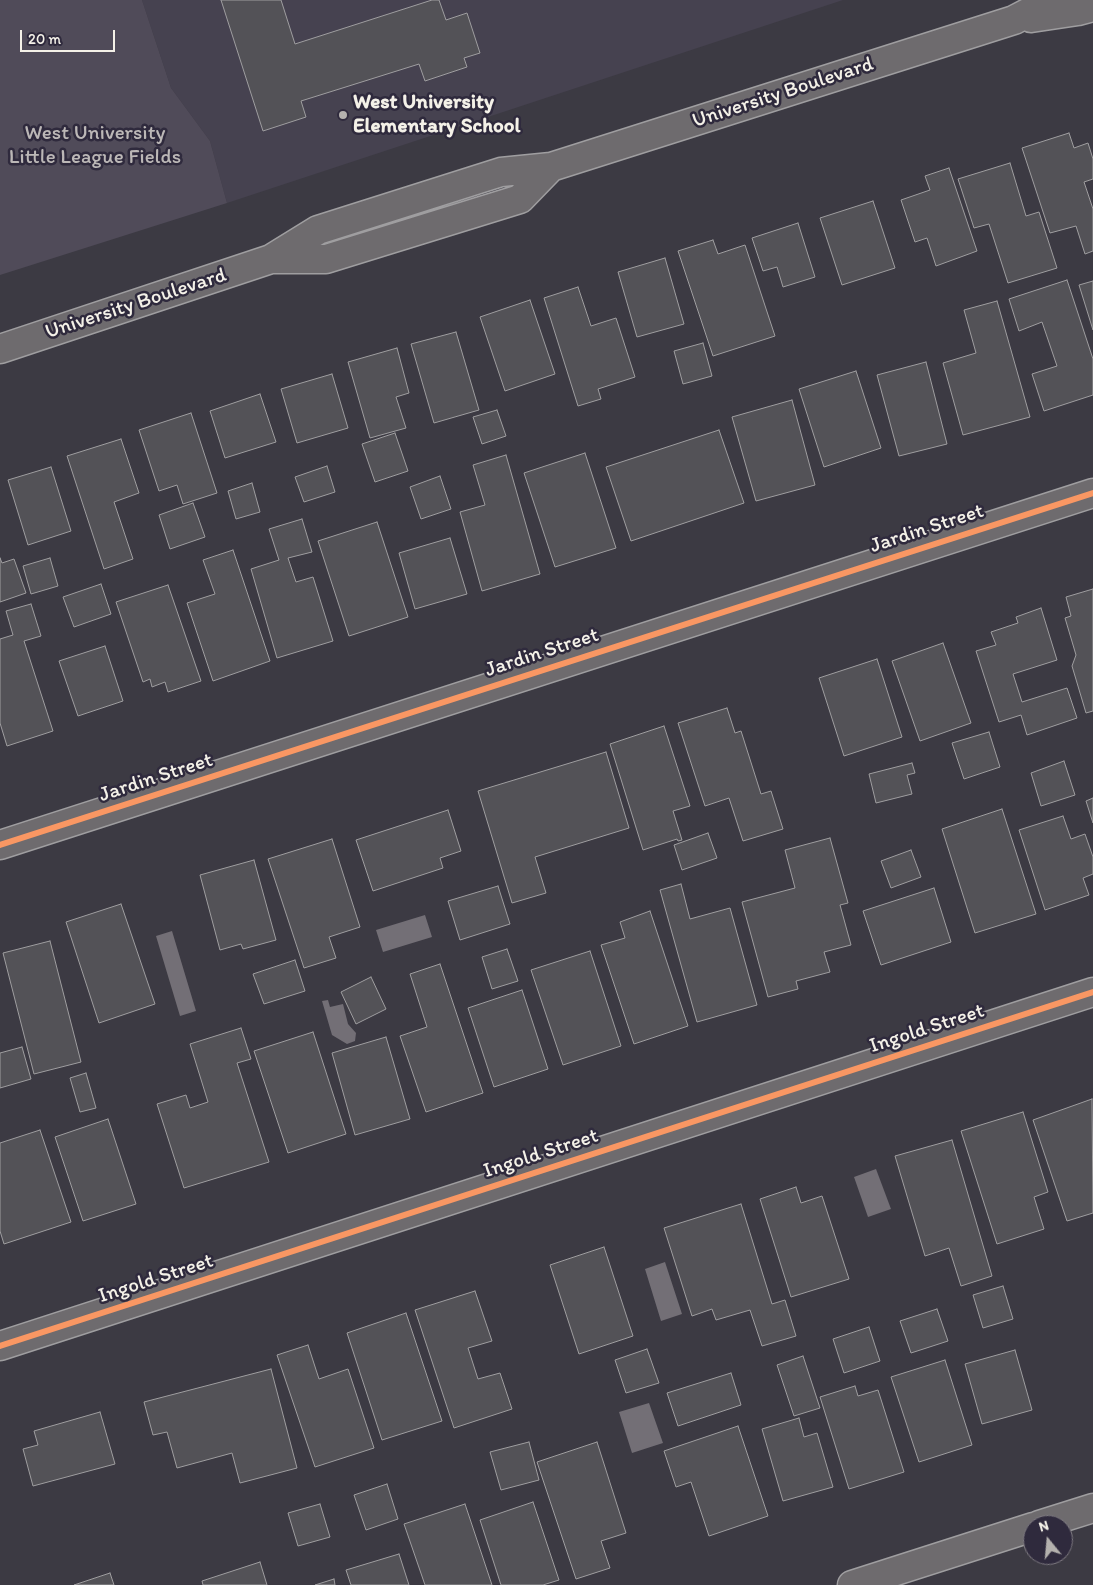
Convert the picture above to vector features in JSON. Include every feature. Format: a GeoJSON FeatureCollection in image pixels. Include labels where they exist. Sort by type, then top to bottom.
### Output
{"type":"FeatureCollection","features":[{"type":"Feature","properties":{"kind":"street","name":"University Boulevard"},"geometry":{"type":"LineString","coordinates":[[1014,20],[1052,0]]}},
{"type":"Feature","properties":{"kind":"street","name":"University Boulevard"},"geometry":{"type":"LineString","coordinates":[[0,348],[271,259],[318,230],[501,172],[552,167],[1014,20],[1078,11],[1093,7]]}},
{"type":"Feature","properties":{"kind":"street","name":"Jardin Street"},"geometry":{"type":"LineString","coordinates":[[0,845],[1093,493]]}},
{"type":"Feature","properties":{"kind":"street","name":"Ingold Street"},"geometry":{"type":"LineString","coordinates":[[0,1346],[1093,992]]}},
{"type":"Feature","properties":{"kind":"street"},"geometry":{"type":"LineString","coordinates":[[1071,1515],[1093,1508]]}},
{"type":"Feature","properties":{"kind":"street"},"geometry":{"type":"LineString","coordinates":[[852,1585],[1023,1530]]}},
{"type":"Feature","properties":{"kind":"shaded area","name":"West University Elementary School"},"geometry":{"type":"Polygon","coordinates":[[[142,0],[843,0],[227,203],[210,141],[171,88],[142,0]]]}},
{"type":"Feature","properties":{"kind":"shaded area"},"geometry":{"type":"Polygon","coordinates":[[[425,915],[432,937],[383,952],[376,930],[425,915]]]}},
{"type":"Feature","properties":{"kind":"shaded area"},"geometry":{"type":"Polygon","coordinates":[[[172,931],[196,1011],[180,1016],[156,936],[172,931]]]}},
{"type":"Feature","properties":{"kind":"shaded area"},"geometry":{"type":"Polygon","coordinates":[[[328,1000],[330,1007],[343,1004],[348,1024],[356,1033],[355,1041],[347,1044],[332,1035],[322,1001],[328,1000]]]}},
{"type":"Feature","properties":{"kind":"shaded area"},"geometry":{"type":"Polygon","coordinates":[[[876,1169],[891,1209],[868,1217],[854,1177],[876,1169]]]}},
{"type":"Feature","properties":{"kind":"shaded area"},"geometry":{"type":"Polygon","coordinates":[[[665,1262],[682,1314],[661,1321],[645,1269],[665,1262]]]}},
{"type":"Feature","properties":{"kind":"shaded area"},"geometry":{"type":"Polygon","coordinates":[[[649,1403],[663,1443],[632,1453],[619,1412],[649,1403]]]}},
{"type":"Feature","properties":{"kind":"green space","name":"West University Little League Fields"},"geometry":{"type":"Polygon","coordinates":[[[0,0],[142,0],[171,88],[210,141],[227,203],[0,275],[0,0]]]}},
{"type":"Feature","properties":{"kind":"building"},"geometry":{"type":"Polygon","coordinates":[[[221,0],[281,0],[295,44],[432,0],[439,0],[446,20],[467,13],[480,53],[464,58],[467,67],[425,81],[419,64],[301,101],[306,117],[263,131],[221,0]]]}},
{"type":"Feature","properties":{"kind":"building"},"geometry":{"type":"Polygon","coordinates":[[[1069,133],[1074,148],[1088,143],[1093,159],[1093,179],[1084,182],[1093,209],[1093,251],[1085,254],[1076,226],[1050,233],[1022,148],[1069,133]]]}},
{"type":"Feature","properties":{"kind":"building"},"geometry":{"type":"Polygon","coordinates":[[[1010,163],[1026,216],[1039,212],[1057,268],[1008,283],[989,224],[974,228],[958,179],[1010,163]]]}},
{"type":"Feature","properties":{"kind":"building"},"geometry":{"type":"Polygon","coordinates":[[[949,168],[977,251],[936,266],[927,238],[915,242],[901,200],[930,190],[925,176],[949,168]]]}},
{"type":"Feature","properties":{"kind":"building"},"geometry":{"type":"Polygon","coordinates":[[[873,201],[895,268],[842,285],[820,218],[873,201]]]}},
{"type":"Feature","properties":{"kind":"building"},"geometry":{"type":"Polygon","coordinates":[[[798,223],[815,277],[783,287],[777,267],[763,271],[752,238],[798,223]]]}},
{"type":"Feature","properties":{"kind":"building"},"geometry":{"type":"Polygon","coordinates":[[[713,240],[718,254],[745,245],[775,336],[713,356],[678,251],[713,240]]]}},
{"type":"Feature","properties":{"kind":"building"},"geometry":{"type":"Polygon","coordinates":[[[665,258],[684,324],[637,337],[618,272],[665,258]]]}},
{"type":"Feature","properties":{"kind":"building"},"geometry":{"type":"Polygon","coordinates":[[[1067,280],[1093,359],[1093,395],[1044,411],[1032,374],[1057,366],[1042,322],[1019,331],[1009,299],[1067,280]]]}},
{"type":"Feature","properties":{"kind":"building"},"geometry":{"type":"Polygon","coordinates":[[[1093,281],[1093,330],[1079,285],[1093,281]]]}},
{"type":"Feature","properties":{"kind":"building"},"geometry":{"type":"Polygon","coordinates":[[[578,287],[591,326],[616,318],[635,377],[598,389],[601,399],[578,406],[544,298],[578,287]]]}},
{"type":"Feature","properties":{"kind":"building"},"geometry":{"type":"Polygon","coordinates":[[[530,300],[555,374],[505,391],[480,317],[530,300]]]}},
{"type":"Feature","properties":{"kind":"building"},"geometry":{"type":"Polygon","coordinates":[[[997,301],[1030,417],[963,435],[943,363],[976,353],[964,310],[997,301]]]}},
{"type":"Feature","properties":{"kind":"building"},"geometry":{"type":"Polygon","coordinates":[[[456,332],[479,410],[434,423],[411,344],[456,332]]]}},
{"type":"Feature","properties":{"kind":"building"},"geometry":{"type":"Polygon","coordinates":[[[703,343],[712,376],[683,384],[674,351],[703,343]]]}},
{"type":"Feature","properties":{"kind":"building"},"geometry":{"type":"Polygon","coordinates":[[[397,348],[409,393],[396,397],[406,428],[370,438],[348,362],[397,348]]]}},
{"type":"Feature","properties":{"kind":"building"},"geometry":{"type":"Polygon","coordinates":[[[926,362],[947,444],[899,456],[877,375],[926,362]]]}},
{"type":"Feature","properties":{"kind":"building"},"geometry":{"type":"Polygon","coordinates":[[[856,371],[881,448],[824,467],[799,389],[856,371]]]}},
{"type":"Feature","properties":{"kind":"building"},"geometry":{"type":"Polygon","coordinates":[[[332,374],[348,428],[297,443],[281,389],[332,374]]]}},
{"type":"Feature","properties":{"kind":"building"},"geometry":{"type":"Polygon","coordinates":[[[260,394],[276,442],[225,458],[210,411],[260,394]]]}},
{"type":"Feature","properties":{"kind":"building"},"geometry":{"type":"Polygon","coordinates":[[[792,400],[815,485],[756,501],[732,417],[792,400]]]}},
{"type":"Feature","properties":{"kind":"building"},"geometry":{"type":"Polygon","coordinates":[[[497,410],[506,436],[482,444],[473,417],[497,410]]]}},
{"type":"Feature","properties":{"kind":"building"},"geometry":{"type":"Polygon","coordinates":[[[191,413],[217,493],[183,504],[177,485],[159,491],[139,430],[191,413]]]}},
{"type":"Feature","properties":{"kind":"building"},"geometry":{"type":"Polygon","coordinates":[[[719,430],[744,503],[631,541],[606,467],[719,430]]]}},
{"type":"Feature","properties":{"kind":"building"},"geometry":{"type":"Polygon","coordinates":[[[395,433],[408,471],[375,482],[362,444],[395,433]]]}},
{"type":"Feature","properties":{"kind":"building"},"geometry":{"type":"Polygon","coordinates":[[[121,439],[139,493],[114,502],[133,559],[104,569],[67,456],[121,439]]]}},
{"type":"Feature","properties":{"kind":"building"},"geometry":{"type":"Polygon","coordinates":[[[585,453],[616,548],[555,567],[524,473],[585,453]]]}},
{"type":"Feature","properties":{"kind":"building"},"geometry":{"type":"Polygon","coordinates":[[[506,455],[540,574],[482,591],[460,512],[485,505],[473,465],[506,455]]]}},
{"type":"Feature","properties":{"kind":"building"},"geometry":{"type":"Polygon","coordinates":[[[327,466],[335,492],[304,502],[295,477],[327,466]]]}},
{"type":"Feature","properties":{"kind":"building"},"geometry":{"type":"Polygon","coordinates":[[[51,467],[71,531],[28,545],[8,480],[51,467]]]}},
{"type":"Feature","properties":{"kind":"building"},"geometry":{"type":"Polygon","coordinates":[[[440,476],[451,509],[421,519],[410,487],[440,476]]]}},
{"type":"Feature","properties":{"kind":"building"},"geometry":{"type":"Polygon","coordinates":[[[252,483],[260,512],[236,519],[228,491],[252,483]]]}},
{"type":"Feature","properties":{"kind":"building"},"geometry":{"type":"Polygon","coordinates":[[[193,503],[205,537],[170,549],[159,515],[193,503]]]}},
{"type":"Feature","properties":{"kind":"building"},"geometry":{"type":"Polygon","coordinates":[[[302,519],[312,552],[288,558],[296,582],[313,577],[333,641],[277,658],[251,569],[279,560],[269,529],[302,519]]]}},
{"type":"Feature","properties":{"kind":"building"},"geometry":{"type":"Polygon","coordinates":[[[377,522],[408,617],[349,636],[318,541],[377,522]]]}},
{"type":"Feature","properties":{"kind":"building"},"geometry":{"type":"Polygon","coordinates":[[[450,538],[467,594],[415,609],[399,553],[450,538]]]}},
{"type":"Feature","properties":{"kind":"building"},"geometry":{"type":"Polygon","coordinates":[[[233,550],[270,661],[213,681],[187,603],[215,594],[203,560],[233,550]]]}},
{"type":"Feature","properties":{"kind":"building"},"geometry":{"type":"Polygon","coordinates":[[[0,558],[2,563],[14,559],[26,593],[0,602],[0,558]]]}},
{"type":"Feature","properties":{"kind":"building"},"geometry":{"type":"Polygon","coordinates":[[[50,558],[58,586],[31,594],[23,566],[50,558]]]}},
{"type":"Feature","properties":{"kind":"building"},"geometry":{"type":"Polygon","coordinates":[[[101,584],[111,614],[74,627],[63,597],[101,584]]]}},
{"type":"Feature","properties":{"kind":"building"},"geometry":{"type":"Polygon","coordinates":[[[168,585],[201,681],[168,692],[165,682],[152,687],[150,679],[143,682],[116,602],[168,585]]]}},
{"type":"Feature","properties":{"kind":"building"},"geometry":{"type":"Polygon","coordinates":[[[1093,589],[1093,711],[1086,713],[1072,666],[1076,655],[1065,618],[1071,616],[1066,597],[1093,589]]]}},
{"type":"Feature","properties":{"kind":"building"},"geometry":{"type":"Polygon","coordinates":[[[31,604],[41,636],[24,641],[53,731],[7,746],[0,723],[0,639],[13,635],[6,611],[31,604]]]}},
{"type":"Feature","properties":{"kind":"building"},"geometry":{"type":"Polygon","coordinates":[[[1041,608],[1057,660],[1013,674],[1022,702],[1067,688],[1077,718],[1027,735],[1021,715],[999,722],[976,651],[996,645],[991,632],[1018,623],[1016,617],[1041,608]]]}},
{"type":"Feature","properties":{"kind":"building"},"geometry":{"type":"Polygon","coordinates":[[[943,643],[971,723],[920,741],[892,661],[943,643]]]}},
{"type":"Feature","properties":{"kind":"building"},"geometry":{"type":"Polygon","coordinates":[[[105,646],[123,701],[78,716],[59,661],[105,646]]]}},
{"type":"Feature","properties":{"kind":"building"},"geometry":{"type":"Polygon","coordinates":[[[877,659],[902,737],[844,756],[819,678],[877,659]]]}},
{"type":"Feature","properties":{"kind":"building"},"geometry":{"type":"Polygon","coordinates":[[[727,708],[735,733],[741,731],[761,794],[771,791],[783,829],[743,841],[729,798],[705,806],[678,723],[727,708]]]}},
{"type":"Feature","properties":{"kind":"building"},"geometry":{"type":"Polygon","coordinates":[[[664,726],[690,806],[673,811],[682,840],[678,841],[677,839],[643,850],[610,744],[664,726]]]}},
{"type":"Feature","properties":{"kind":"building"},"geometry":{"type":"Polygon","coordinates":[[[989,732],[1000,767],[964,779],[952,743],[989,732]]]}},
{"type":"Feature","properties":{"kind":"building"},"geometry":{"type":"Polygon","coordinates":[[[606,752],[629,828],[535,857],[546,893],[512,903],[478,791],[606,752]]]}},
{"type":"Feature","properties":{"kind":"building"},"geometry":{"type":"Polygon","coordinates":[[[1064,761],[1075,795],[1041,806],[1031,773],[1064,761]]]}},
{"type":"Feature","properties":{"kind":"building"},"geometry":{"type":"Polygon","coordinates":[[[912,763],[915,773],[907,775],[912,794],[876,803],[869,774],[912,763]]]}},
{"type":"Feature","properties":{"kind":"building"},"geometry":{"type":"Polygon","coordinates":[[[1093,798],[1093,823],[1086,801],[1093,798]]]}},
{"type":"Feature","properties":{"kind":"building"},"geometry":{"type":"Polygon","coordinates":[[[1002,809],[1036,914],[975,933],[942,829],[1002,809]]]}},
{"type":"Feature","properties":{"kind":"building"},"geometry":{"type":"Polygon","coordinates":[[[448,810],[461,851],[440,858],[443,868],[373,891],[356,840],[448,810]]]}},
{"type":"Feature","properties":{"kind":"building"},"geometry":{"type":"Polygon","coordinates":[[[1063,816],[1071,839],[1085,834],[1093,857],[1093,874],[1083,878],[1089,895],[1045,910],[1019,830],[1063,816]]]}},
{"type":"Feature","properties":{"kind":"building"},"geometry":{"type":"Polygon","coordinates":[[[708,833],[717,858],[682,870],[674,845],[708,833]]]}},
{"type":"Feature","properties":{"kind":"building"},"geometry":{"type":"Polygon","coordinates":[[[830,838],[848,903],[840,905],[851,945],[824,952],[830,972],[796,981],[798,989],[768,997],[742,902],[795,888],[785,850],[830,838]]]}},
{"type":"Feature","properties":{"kind":"building"},"geometry":{"type":"Polygon","coordinates":[[[332,839],[360,927],[329,937],[336,958],[304,968],[268,859],[332,839]]]}},
{"type":"Feature","properties":{"kind":"building"},"geometry":{"type":"Polygon","coordinates":[[[911,850],[921,877],[891,888],[881,861],[911,850]]]}},
{"type":"Feature","properties":{"kind":"building"},"geometry":{"type":"Polygon","coordinates":[[[254,860],[276,940],[243,949],[241,944],[220,950],[200,875],[254,860]]]}},
{"type":"Feature","properties":{"kind":"building"},"geometry":{"type":"Polygon","coordinates":[[[681,884],[690,919],[730,908],[757,1005],[697,1022],[660,890],[681,884]]]}},
{"type":"Feature","properties":{"kind":"building"},"geometry":{"type":"Polygon","coordinates":[[[498,886],[510,924],[460,940],[448,901],[498,886]]]}},
{"type":"Feature","properties":{"kind":"building"},"geometry":{"type":"Polygon","coordinates":[[[934,888],[951,942],[881,965],[863,911],[934,888]]]}},
{"type":"Feature","properties":{"kind":"building"},"geometry":{"type":"Polygon","coordinates":[[[121,904],[155,1004],[99,1023],[66,922],[121,904]]]}},
{"type":"Feature","properties":{"kind":"building"},"geometry":{"type":"Polygon","coordinates":[[[650,911],[688,1026],[634,1044],[601,945],[625,938],[620,922],[650,911]]]}},
{"type":"Feature","properties":{"kind":"building"},"geometry":{"type":"Polygon","coordinates":[[[50,941],[81,1062],[34,1074],[3,953],[50,941]]]}},
{"type":"Feature","properties":{"kind":"building"},"geometry":{"type":"Polygon","coordinates":[[[507,949],[518,981],[492,989],[482,957],[507,949]]]}},
{"type":"Feature","properties":{"kind":"building"},"geometry":{"type":"Polygon","coordinates":[[[590,951],[621,1046],[563,1065],[531,970],[590,951]]]}},
{"type":"Feature","properties":{"kind":"building"},"geometry":{"type":"Polygon","coordinates":[[[295,960],[305,991],[264,1004],[253,974],[295,960]]]}},
{"type":"Feature","properties":{"kind":"building"},"geometry":{"type":"Polygon","coordinates":[[[440,964],[483,1093],[426,1112],[400,1036],[427,1027],[410,974],[440,964]]]}},
{"type":"Feature","properties":{"kind":"building"},"geometry":{"type":"Polygon","coordinates":[[[371,977],[386,1009],[356,1024],[341,992],[371,977]]]}},
{"type":"Feature","properties":{"kind":"building"},"geometry":{"type":"Polygon","coordinates":[[[522,990],[548,1069],[494,1087],[468,1008],[522,990]]]}},
{"type":"Feature","properties":{"kind":"building"},"geometry":{"type":"Polygon","coordinates":[[[241,1028],[251,1059],[237,1063],[269,1162],[184,1188],[157,1104],[186,1095],[190,1108],[208,1102],[190,1044],[241,1028]]]}},
{"type":"Feature","properties":{"kind":"building"},"geometry":{"type":"Polygon","coordinates":[[[313,1032],[346,1134],[288,1153],[254,1051],[313,1032]]]}},
{"type":"Feature","properties":{"kind":"building"},"geometry":{"type":"Polygon","coordinates":[[[386,1037],[410,1119],[355,1135],[332,1053],[386,1037]]]}},
{"type":"Feature","properties":{"kind":"building"},"geometry":{"type":"Polygon","coordinates":[[[22,1047],[31,1079],[0,1088],[0,1053],[22,1047]]]}},
{"type":"Feature","properties":{"kind":"building"},"geometry":{"type":"Polygon","coordinates":[[[86,1073],[96,1108],[80,1112],[70,1078],[86,1073]]]}},
{"type":"Feature","properties":{"kind":"building"},"geometry":{"type":"Polygon","coordinates":[[[1092,1099],[1093,1213],[1067,1221],[1033,1120],[1092,1099]]]}},
{"type":"Feature","properties":{"kind":"building"},"geometry":{"type":"Polygon","coordinates":[[[1023,1112],[1048,1192],[1034,1197],[1044,1229],[997,1244],[961,1131],[1023,1112]]]}},
{"type":"Feature","properties":{"kind":"building"},"geometry":{"type":"Polygon","coordinates":[[[108,1119],[136,1204],[83,1221],[55,1137],[108,1119]]]}},
{"type":"Feature","properties":{"kind":"building"},"geometry":{"type":"Polygon","coordinates":[[[40,1130],[71,1222],[4,1244],[0,1231],[0,1143],[40,1130]]]}},
{"type":"Feature","properties":{"kind":"building"},"geometry":{"type":"Polygon","coordinates":[[[952,1140],[992,1276],[961,1286],[949,1248],[925,1256],[895,1156],[952,1140]]]}},
{"type":"Feature","properties":{"kind":"building"},"geometry":{"type":"Polygon","coordinates":[[[796,1187],[801,1203],[822,1196],[849,1279],[791,1297],[760,1199],[796,1187]]]}},
{"type":"Feature","properties":{"kind":"building"},"geometry":{"type":"Polygon","coordinates":[[[741,1204],[772,1304],[785,1300],[796,1336],[762,1346],[750,1310],[716,1320],[712,1309],[692,1316],[664,1228],[741,1204]]]}},
{"type":"Feature","properties":{"kind":"building"},"geometry":{"type":"Polygon","coordinates":[[[604,1247],[633,1336],[579,1354],[550,1265],[604,1247]]]}},
{"type":"Feature","properties":{"kind":"building"},"geometry":{"type":"Polygon","coordinates":[[[1003,1286],[1013,1319],[983,1328],[973,1295],[1003,1286]]]}},
{"type":"Feature","properties":{"kind":"building"},"geometry":{"type":"Polygon","coordinates":[[[475,1291],[492,1341],[468,1348],[478,1379],[500,1373],[512,1409],[454,1428],[415,1310],[475,1291]]]}},
{"type":"Feature","properties":{"kind":"building"},"geometry":{"type":"Polygon","coordinates":[[[937,1309],[948,1341],[911,1353],[900,1321],[937,1309]]]}},
{"type":"Feature","properties":{"kind":"building"},"geometry":{"type":"Polygon","coordinates":[[[406,1313],[442,1421],[382,1440],[347,1333],[406,1313]]]}},
{"type":"Feature","properties":{"kind":"building"},"geometry":{"type":"Polygon","coordinates":[[[869,1327],[880,1361],[844,1373],[833,1339],[869,1327]]]}},
{"type":"Feature","properties":{"kind":"building"},"geometry":{"type":"Polygon","coordinates":[[[308,1345],[319,1379],[348,1369],[374,1448],[315,1467],[277,1355],[308,1345]]]}},
{"type":"Feature","properties":{"kind":"building"},"geometry":{"type":"Polygon","coordinates":[[[647,1349],[659,1383],[626,1393],[615,1360],[647,1349]]]}},
{"type":"Feature","properties":{"kind":"building"},"geometry":{"type":"Polygon","coordinates":[[[1015,1350],[1032,1410],[982,1424],[965,1364],[1015,1350]]]}},
{"type":"Feature","properties":{"kind":"building"},"geometry":{"type":"Polygon","coordinates":[[[803,1356],[820,1408],[794,1416],[777,1365],[803,1356]]]}},
{"type":"Feature","properties":{"kind":"building"},"geometry":{"type":"Polygon","coordinates":[[[945,1360],[972,1445],[919,1462],[891,1377],[945,1360]]]}},
{"type":"Feature","properties":{"kind":"building"},"geometry":{"type":"Polygon","coordinates":[[[271,1369],[297,1468],[240,1483],[232,1453],[177,1468],[167,1432],[153,1435],[144,1402],[271,1369]]]}},
{"type":"Feature","properties":{"kind":"building"},"geometry":{"type":"Polygon","coordinates":[[[731,1373],[741,1405],[678,1426],[667,1393],[731,1373]]]}},
{"type":"Feature","properties":{"kind":"building"},"geometry":{"type":"Polygon","coordinates":[[[855,1386],[858,1396],[878,1390],[904,1472],[849,1489],[820,1397],[855,1386]]]}},
{"type":"Feature","properties":{"kind":"building"},"geometry":{"type":"Polygon","coordinates":[[[100,1412],[115,1464],[33,1486],[23,1449],[38,1445],[34,1431],[100,1412]]]}},
{"type":"Feature","properties":{"kind":"building"},"geometry":{"type":"Polygon","coordinates":[[[799,1418],[804,1437],[817,1433],[833,1487],[783,1501],[762,1429],[799,1418]]]}},
{"type":"Feature","properties":{"kind":"building"},"geometry":{"type":"Polygon","coordinates":[[[738,1426],[768,1516],[709,1536],[691,1482],[676,1487],[664,1451],[738,1426]]]}},
{"type":"Feature","properties":{"kind":"building"},"geometry":{"type":"Polygon","coordinates":[[[529,1442],[539,1480],[501,1490],[490,1452],[529,1442]]]}},
{"type":"Feature","properties":{"kind":"building"},"geometry":{"type":"Polygon","coordinates":[[[597,1442],[626,1533],[601,1541],[610,1568],[576,1579],[537,1462],[597,1442]]]}},
{"type":"Feature","properties":{"kind":"building"},"geometry":{"type":"Polygon","coordinates":[[[387,1484],[398,1519],[366,1530],[354,1495],[387,1484]]]}},
{"type":"Feature","properties":{"kind":"building"},"geometry":{"type":"Polygon","coordinates":[[[533,1502],[559,1580],[543,1585],[501,1585],[480,1520],[533,1502]]]}},
{"type":"Feature","properties":{"kind":"building"},"geometry":{"type":"Polygon","coordinates":[[[320,1504],[330,1537],[298,1546],[288,1513],[320,1504]]]}},
{"type":"Feature","properties":{"kind":"building"},"geometry":{"type":"Polygon","coordinates":[[[465,1504],[492,1585],[425,1585],[404,1524],[465,1504]]]}},
{"type":"Feature","properties":{"kind":"building"},"geometry":{"type":"Polygon","coordinates":[[[399,1554],[409,1585],[351,1585],[346,1570],[399,1554]]]}},
{"type":"Feature","properties":{"kind":"building"},"geometry":{"type":"Polygon","coordinates":[[[260,1562],[267,1585],[203,1585],[202,1581],[260,1562]]]}},
{"type":"Feature","properties":{"kind":"building"},"geometry":{"type":"Polygon","coordinates":[[[110,1573],[114,1585],[74,1585],[110,1573]]]}},
{"type":"Feature","properties":{"kind":"building"},"geometry":{"type":"Polygon","coordinates":[[[334,1579],[335,1585],[315,1585],[334,1579]]]}},
{"type":"Feature","properties":{"kind":"cycle path"},"geometry":{"type":"LineString","coordinates":[[0,845],[1093,493]]}},
{"type":"Feature","properties":{"kind":"cycle path"},"geometry":{"type":"LineString","coordinates":[[0,1346],[1093,992]]}},
{"type":"Feature","properties":{"kind":"place","name":"West University Elementary School"},"geometry":{"type":"Point","coordinates":[343,115]}}]}
